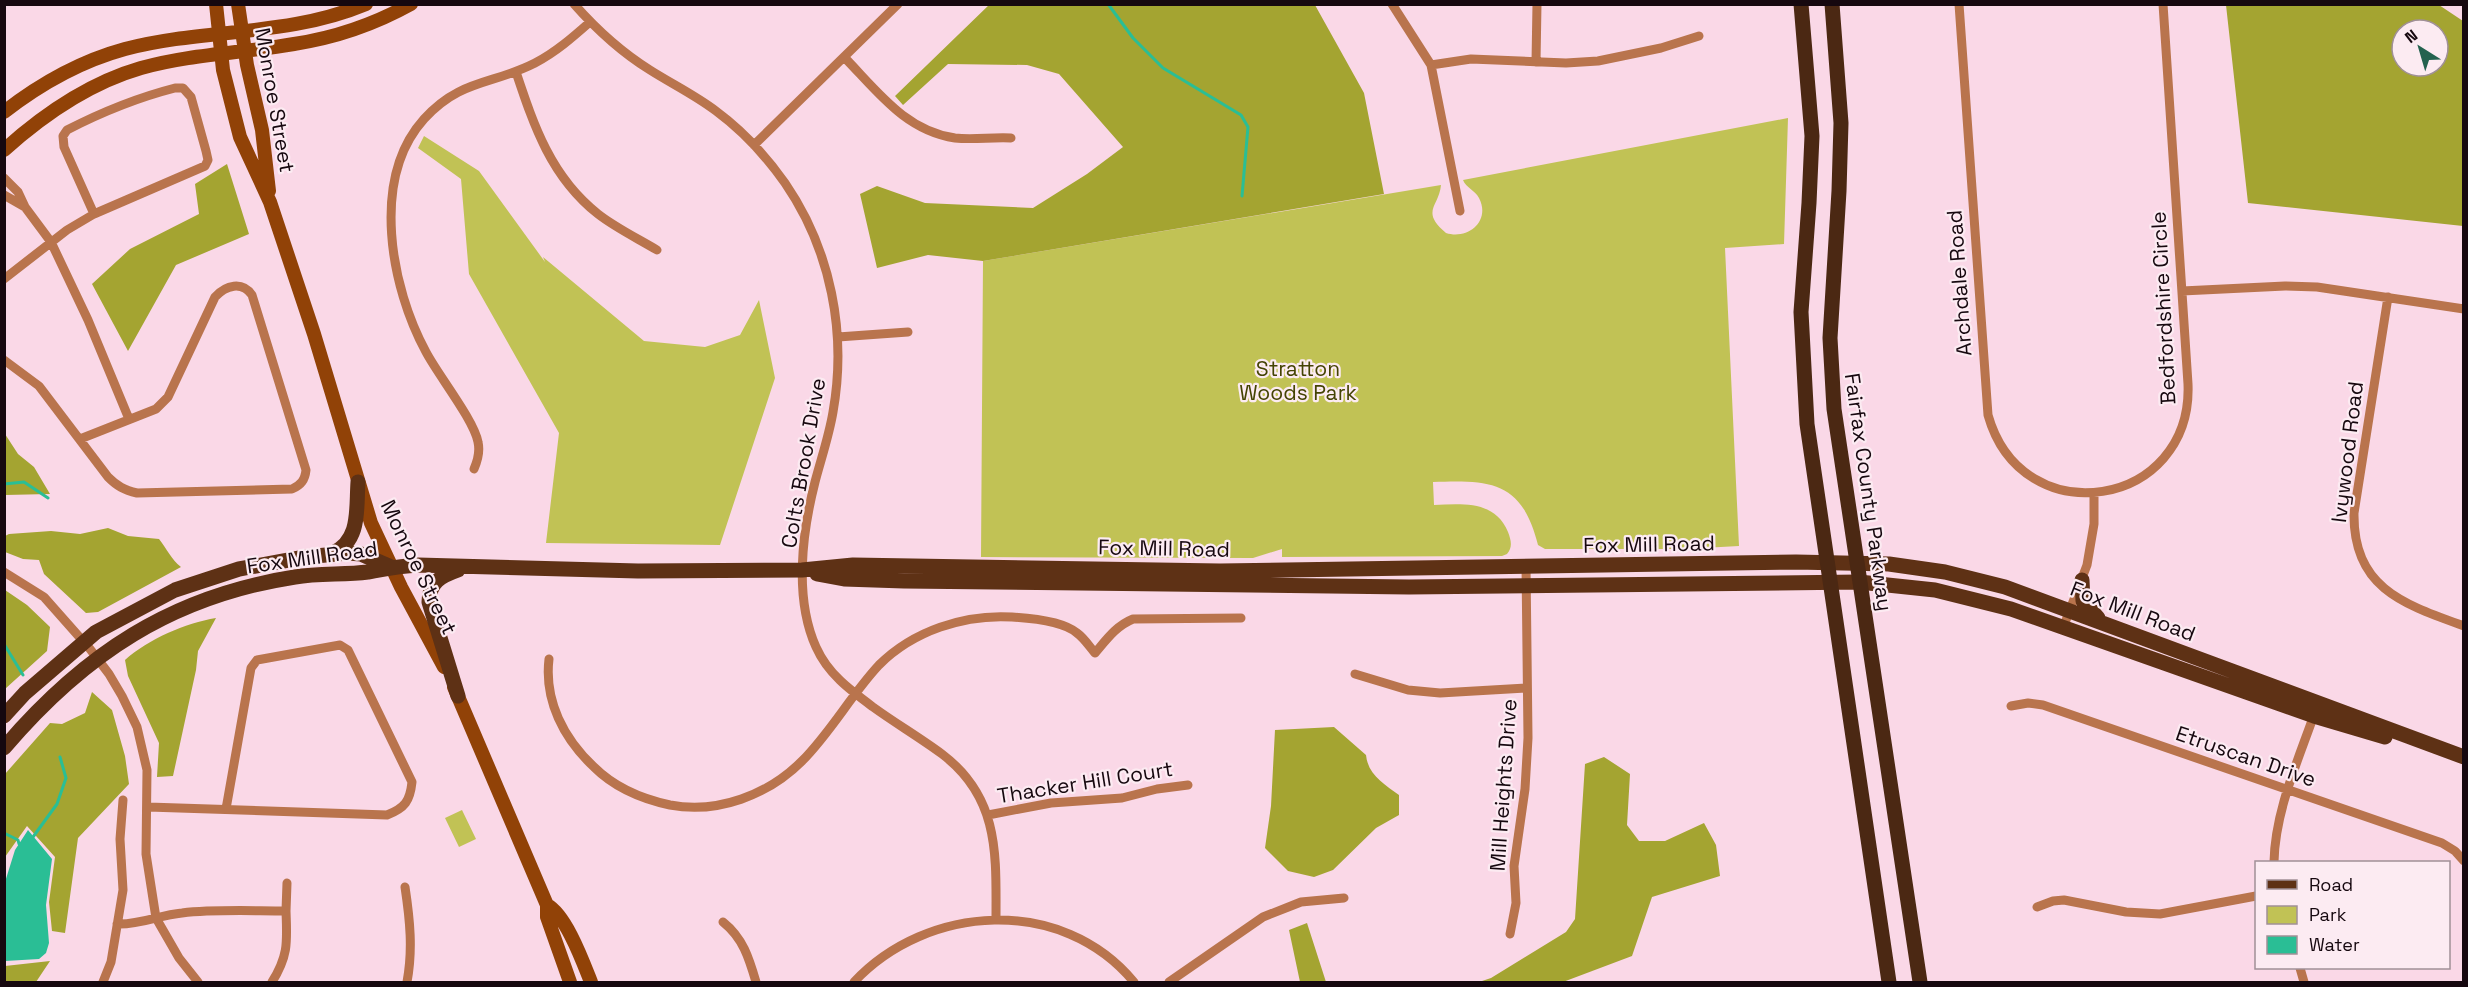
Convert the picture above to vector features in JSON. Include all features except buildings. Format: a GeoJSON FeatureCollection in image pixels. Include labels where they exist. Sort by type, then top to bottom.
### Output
{"type":"FeatureCollection","features":[{"type":"Feature","properties":{"kind":"highway"},"geometry":{"type":"LineString","coordinates":[[1802,4],[1812,159],[1801,301],[1807,424],[1889,982]]}},
{"type":"Feature","properties":{"kind":"highway","name":"Fairfax County Parkway"},"geometry":{"type":"LineString","coordinates":[[1832,4],[1841,155],[1831,302],[1831,365],[1836,428],[1920,982]]}},
{"type":"Feature","properties":{"kind":"main road","name":"Monroe Street"},"geometry":{"type":"LineString","coordinates":[[216,4],[220,54],[240,137],[270,202],[314,334],[371,523],[391,567],[458,696],[547,905],[547,917],[570,982]]}},
{"type":"Feature","properties":{"kind":"main road","name":"Monroe Street"},"geometry":{"type":"LineString","coordinates":[[238,4],[244,51],[262,130],[270,202]]}},
{"type":"Feature","properties":{"kind":"main road"},"geometry":{"type":"LineString","coordinates":[[4,112],[53,79],[96,59],[141,46],[314,21],[366,4]]}},
{"type":"Feature","properties":{"kind":"main road"},"geometry":{"type":"LineString","coordinates":[[4,150],[51,112],[110,79],[156,64],[324,38],[376,21],[411,4]]}},
{"type":"Feature","properties":{"kind":"main road"},"geometry":{"type":"LineString","coordinates":[[328,555],[343,548],[353,535],[358,482]]}},
{"type":"Feature","properties":{"kind":"main road","name":"Fox Mill Road"},"geometry":{"type":"LineString","coordinates":[[4,748],[28,720],[57,692],[91,649],[96,632],[146,604],[207,578],[270,562],[328,555],[361,554],[391,567]]}},
{"type":"Feature","properties":{"kind":"main road","name":"Fox Mill Road"},"geometry":{"type":"LineString","coordinates":[[4,716],[25,693],[91,649],[193,604],[221,594],[298,576],[367,572],[391,567],[618,571],[802,570],[853,565],[1220,571],[1827,562],[1888,564],[1955,574],[2005,586],[2103,622],[2317,709],[2463,763]]}},
{"type":"Feature","properties":{"kind":"main road"},"geometry":{"type":"LineString","coordinates":[[458,696],[429,602],[429,592],[436,580],[469,567]]}},
{"type":"Feature","properties":{"kind":"main road","name":"Fox Mill Road"},"geometry":{"type":"LineString","coordinates":[[802,570],[844,579],[904,581],[1409,587],[1859,582],[1908,586],[1965,596],[2011,609],[2063,628],[2463,757]]}},
{"type":"Feature","properties":{"kind":"main road"},"geometry":{"type":"LineString","coordinates":[[2082,580],[2085,604],[2103,622]]}},
{"type":"Feature","properties":{"kind":"main road","name":"Monroe Street"},"geometry":{"type":"LineString","coordinates":[[547,905],[555,909],[591,982]]}},
{"type":"Feature","properties":{"kind":"street","name":"Colts Brook Drive"},"geometry":{"type":"LineString","coordinates":[[574,4],[590,22],[633,58],[717,112],[754,145],[785,184],[812,232],[830,284],[838,337],[833,414],[809,509],[802,570],[806,609],[815,644],[834,676],[854,693],[955,765],[975,789],[988,815],[996,856],[996,920]]}},
{"type":"Feature","properties":{"kind":"street"},"geometry":{"type":"LineString","coordinates":[[754,145],[898,4]]}},
{"type":"Feature","properties":{"kind":"street"},"geometry":{"type":"LineString","coordinates":[[1392,4],[1431,65],[1461,211]]}},
{"type":"Feature","properties":{"kind":"street"},"geometry":{"type":"LineString","coordinates":[[1536,62],[1537,4]]}},
{"type":"Feature","properties":{"kind":"street","name":"Archdale Road"},"geometry":{"type":"LineString","coordinates":[[1959,4],[1988,415],[1998,441],[2021,469],[2052,487],[2094,493]]}},
{"type":"Feature","properties":{"kind":"street","name":"Bedfordshire Circle"},"geometry":{"type":"LineString","coordinates":[[2094,493],[2124,486],[2143,476],[2167,453],[2179,434],[2188,401],[2163,4]]}},
{"type":"Feature","properties":{"kind":"street"},"geometry":{"type":"LineString","coordinates":[[474,469],[479,453],[475,431],[426,353],[403,296],[392,238],[394,182],[405,147],[421,122],[433,109],[462,89],[516,72],[553,52],[590,22]]}},
{"type":"Feature","properties":{"kind":"street"},"geometry":{"type":"LineString","coordinates":[[1431,65],[1471,59],[1566,63],[1629,56],[1699,36]]}},
{"type":"Feature","properties":{"kind":"street"},"geometry":{"type":"LineString","coordinates":[[845,58],[896,111],[929,132],[958,138],[1011,138]]}},
{"type":"Feature","properties":{"kind":"street"},"geometry":{"type":"LineString","coordinates":[[516,72],[542,145],[566,182],[597,213],[657,250]]}},
{"type":"Feature","properties":{"kind":"street"},"geometry":{"type":"LineString","coordinates":[[4,279],[51,242],[94,214],[205,166],[208,160],[191,97],[183,88],[175,87],[135,98],[103,111],[67,130],[63,135],[63,147],[94,214]]}},
{"type":"Feature","properties":{"kind":"street"},"geometry":{"type":"LineString","coordinates":[[4,178],[18,192],[25,207],[51,242],[88,320],[129,419]]}},
{"type":"Feature","properties":{"kind":"street"},"geometry":{"type":"LineString","coordinates":[[4,195],[25,207]]}},
{"type":"Feature","properties":{"kind":"street"},"geometry":{"type":"LineString","coordinates":[[4,360],[39,386],[114,483],[121,488],[137,493],[292,489],[299,486],[305,477],[306,470],[252,295],[240,286],[232,286],[215,297],[168,397],[162,404],[156,409],[80,439]]}},
{"type":"Feature","properties":{"kind":"street"},"geometry":{"type":"LineString","coordinates":[[2182,291],[2285,286],[2317,287],[2463,309]]}},
{"type":"Feature","properties":{"kind":"street","name":"Ivywood Road"},"geometry":{"type":"LineString","coordinates":[[2388,297],[2354,513],[2356,544],[2369,570],[2391,594],[2417,609],[2463,626]]}},
{"type":"Feature","properties":{"kind":"street"},"geometry":{"type":"LineString","coordinates":[[838,337],[908,332]]}},
{"type":"Feature","properties":{"kind":"street"},"geometry":{"type":"LineString","coordinates":[[2063,628],[2082,580],[2091,545],[2094,493]]}},
{"type":"Feature","properties":{"kind":"street","name":"Mill Heights Drive"},"geometry":{"type":"LineString","coordinates":[[1510,934],[1516,903],[1514,866],[1525,789],[1528,738],[1526,566]]}},
{"type":"Feature","properties":{"kind":"street"},"geometry":{"type":"LineString","coordinates":[[4,572],[45,597],[91,649],[114,681],[136,727],[147,770],[146,854],[156,918],[179,958],[198,982]]}},
{"type":"Feature","properties":{"kind":"street"},"geometry":{"type":"LineString","coordinates":[[549,658],[548,685],[552,705],[567,737],[582,756],[610,782],[648,799],[679,806],[723,804],[745,798],[775,783],[802,761],[854,693],[881,664],[907,643],[944,625],[990,615],[1034,618],[1076,631],[1095,653],[1122,623],[1133,619],[1241,618]]}},
{"type":"Feature","properties":{"kind":"street"},"geometry":{"type":"LineString","coordinates":[[148,807],[387,814],[401,809],[411,794],[412,782],[348,650],[340,645],[257,660],[251,668],[226,809]]}},
{"type":"Feature","properties":{"kind":"street"},"geometry":{"type":"LineString","coordinates":[[1355,674],[1408,690],[1440,693],[1527,688]]}},
{"type":"Feature","properties":{"kind":"street","name":"Etruscan Drive"},"geometry":{"type":"LineString","coordinates":[[2011,706],[2028,703],[2043,705],[2289,789],[2442,843],[2455,851],[2463,861]]}},
{"type":"Feature","properties":{"kind":"street"},"geometry":{"type":"LineString","coordinates":[[2274,861],[2277,826],[2317,709]]}},
{"type":"Feature","properties":{"kind":"street","name":"Thacker Hill Court"},"geometry":{"type":"LineString","coordinates":[[988,815],[1051,803],[1122,798],[1157,789],[1188,785]]}},
{"type":"Feature","properties":{"kind":"street"},"geometry":{"type":"LineString","coordinates":[[103,982],[111,962],[123,890],[120,839],[123,800]]}},
{"type":"Feature","properties":{"kind":"street"},"geometry":{"type":"LineString","coordinates":[[272,982],[280,970],[288,947],[286,911],[288,883]]}},
{"type":"Feature","properties":{"kind":"street"},"geometry":{"type":"LineString","coordinates":[[405,887],[411,921],[411,951],[407,982]]}},
{"type":"Feature","properties":{"kind":"street"},"geometry":{"type":"LineString","coordinates":[[2037,906],[2064,900],[2126,912],[2160,914],[2255,896]]}},
{"type":"Feature","properties":{"kind":"street"},"geometry":{"type":"LineString","coordinates":[[1169,982],[1263,917],[1301,902],[1344,898]]}},
{"type":"Feature","properties":{"kind":"street"},"geometry":{"type":"LineString","coordinates":[[117,924],[137,924],[182,913],[286,911]]}},
{"type":"Feature","properties":{"kind":"street"},"geometry":{"type":"LineString","coordinates":[[854,982],[868,967],[910,939],[968,921],[996,920],[1030,923],[1072,936],[1107,958],[1134,982]]}},
{"type":"Feature","properties":{"kind":"street"},"geometry":{"type":"LineString","coordinates":[[723,921],[742,942],[756,982]]}},
{"type":"Feature","properties":{"kind":"green space","name":"Stratton Woods Park"},"geometry":{"type":"Polygon","coordinates":[[[1788,118],[1784,244],[1725,248],[1739,546],[1684,549],[1545,549],[1538,545],[1523,508],[1513,496],[1487,484],[1433,482],[1434,505],[1477,506],[1495,514],[1510,538],[1511,546],[1507,554],[1502,556],[1282,557],[1282,549],[1253,558],[981,557],[983,261],[1441,185],[1433,209],[1434,219],[1446,233],[1462,234],[1475,227],[1482,214],[1479,198],[1463,180],[1788,118]]]}},
{"type":"Feature","properties":{"kind":"green space"},"geometry":{"type":"Polygon","coordinates":[[[424,136],[479,171],[545,262],[543,257],[644,341],[705,347],[740,335],[759,300],[775,378],[720,545],[546,543],[559,433],[469,274],[461,179],[418,148],[424,136]]]}},
{"type":"Feature","properties":{"kind":"green space"},"geometry":{"type":"Polygon","coordinates":[[[462,810],[476,839],[459,847],[445,818],[462,810]]]}},
{"type":"Feature","properties":{"kind":"shaded area"},"geometry":{"type":"Polygon","coordinates":[[[990,4],[1315,5],[1364,93],[1384,194],[983,261],[928,255],[877,268],[860,194],[877,186],[925,203],[1033,208],[1087,174],[1123,147],[1059,74],[1027,65],[948,64],[903,105],[895,96],[990,4]]]}},
{"type":"Feature","properties":{"kind":"shaded area"},"geometry":{"type":"Polygon","coordinates":[[[2226,5],[2439,5],[2463,21],[2463,226],[2248,203],[2226,5]]]}},
{"type":"Feature","properties":{"kind":"shaded area"},"geometry":{"type":"Polygon","coordinates":[[[227,164],[249,234],[176,265],[128,351],[92,284],[130,249],[199,214],[195,184],[227,164]]]}},
{"type":"Feature","properties":{"kind":"shaded area"},"geometry":{"type":"Polygon","coordinates":[[[5,434],[18,454],[34,467],[50,494],[5,495],[5,434]]]}},
{"type":"Feature","properties":{"kind":"shaded area"},"geometry":{"type":"Polygon","coordinates":[[[108,528],[128,536],[159,539],[181,567],[98,612],[86,613],[44,574],[39,560],[23,559],[5,552],[5,536],[9,534],[51,531],[80,534],[108,528]]]}},
{"type":"Feature","properties":{"kind":"shaded area"},"geometry":{"type":"Polygon","coordinates":[[[5,590],[27,605],[50,627],[47,651],[5,689],[5,590]]]}},
{"type":"Feature","properties":{"kind":"shaded area"},"geometry":{"type":"Polygon","coordinates":[[[216,618],[198,651],[173,776],[157,777],[159,743],[128,676],[125,660],[145,645],[168,633],[216,618]]]}},
{"type":"Feature","properties":{"kind":"shaded area"},"geometry":{"type":"Polygon","coordinates":[[[92,692],[112,710],[125,756],[129,784],[78,838],[65,933],[52,931],[49,902],[55,857],[27,826],[5,857],[5,774],[50,723],[62,724],[85,713],[92,692]]]}},
{"type":"Feature","properties":{"kind":"shaded area"},"geometry":{"type":"Polygon","coordinates":[[[1334,727],[1366,755],[1373,774],[1399,795],[1399,815],[1376,828],[1333,870],[1314,877],[1288,871],[1265,848],[1271,806],[1275,730],[1334,727]]]}},
{"type":"Feature","properties":{"kind":"shaded area"},"geometry":{"type":"Polygon","coordinates":[[[1604,757],[1630,774],[1627,825],[1639,841],[1665,841],[1704,823],[1716,845],[1720,876],[1652,897],[1632,956],[1563,982],[1479,982],[1491,978],[1566,932],[1575,919],[1585,764],[1604,757]]]}},
{"type":"Feature","properties":{"kind":"shaded area"},"geometry":{"type":"Polygon","coordinates":[[[1307,923],[1326,982],[1300,982],[1289,930],[1307,923]]]}},
{"type":"Feature","properties":{"kind":"shaded area"},"geometry":{"type":"Polygon","coordinates":[[[50,961],[36,982],[5,982],[5,966],[50,961]]]}},
{"type":"Feature","properties":{"kind":"water"},"geometry":{"type":"Polygon","coordinates":[[[28,830],[52,859],[46,905],[49,943],[46,953],[39,959],[5,961],[5,882],[15,850],[28,830]]]}},
{"type":"Feature","properties":{"kind":"waterway"},"geometry":{"type":"LineString","coordinates":[[1108,4],[1133,38],[1163,68],[1241,115],[1248,127],[1242,196]]}},
{"type":"Feature","properties":{"kind":"waterway"},"geometry":{"type":"LineString","coordinates":[[4,484],[24,482],[48,498]]}},
{"type":"Feature","properties":{"kind":"waterway"},"geometry":{"type":"LineString","coordinates":[[4,644],[23,675]]}},
{"type":"Feature","properties":{"kind":"waterway"},"geometry":{"type":"LineString","coordinates":[[33,837],[57,804],[66,778],[60,757]]}},
{"type":"Feature","properties":{"kind":"waterway"},"geometry":{"type":"LineString","coordinates":[[4,833],[18,840],[19,844]]}}]}
